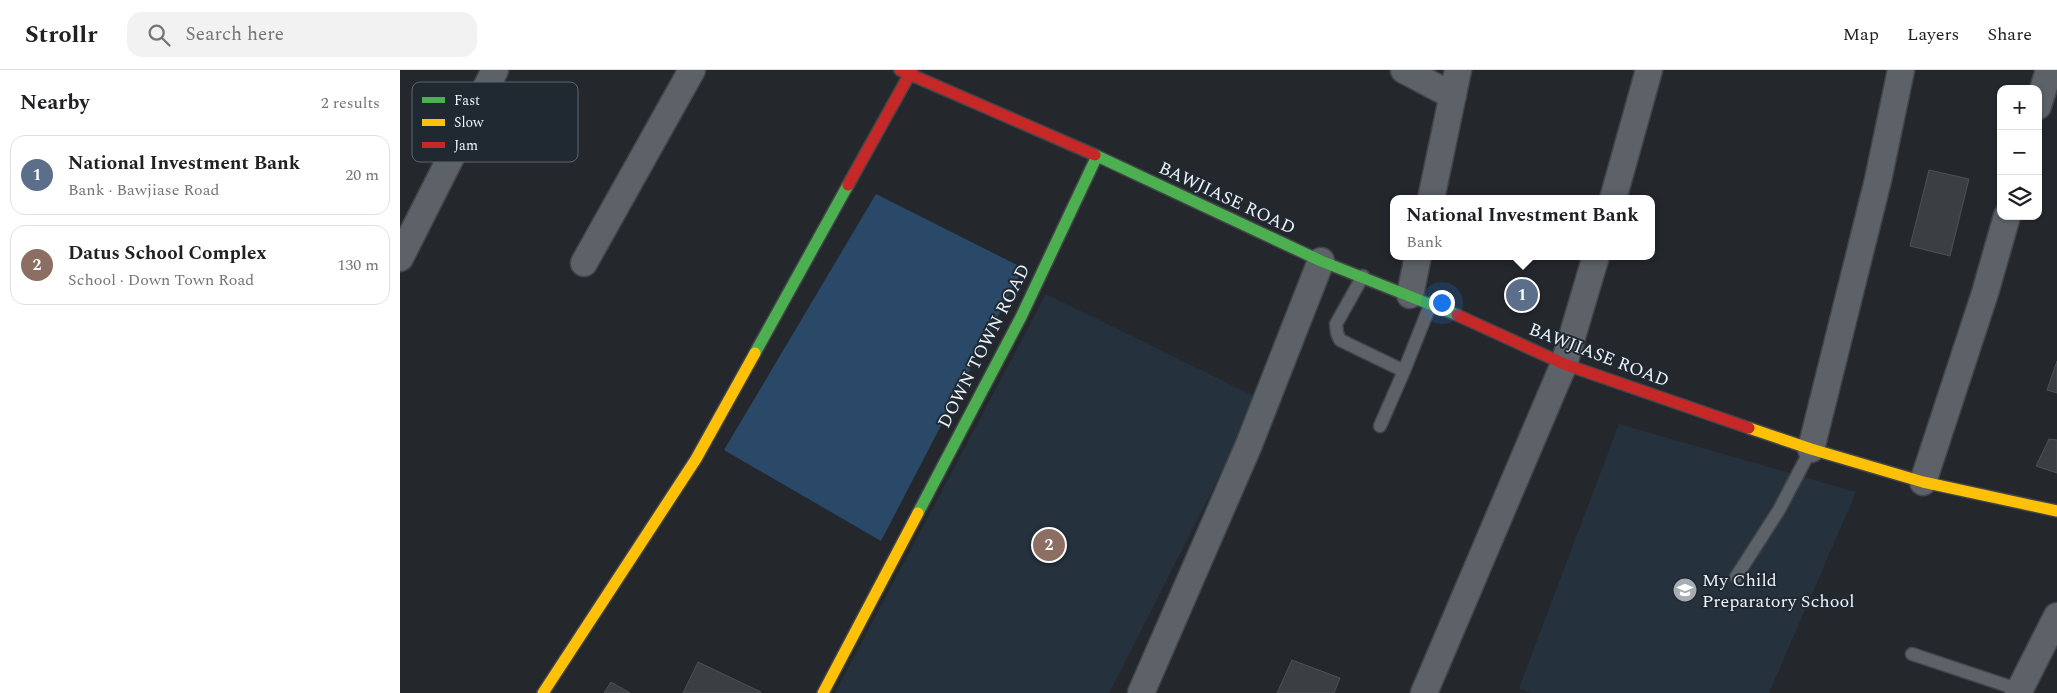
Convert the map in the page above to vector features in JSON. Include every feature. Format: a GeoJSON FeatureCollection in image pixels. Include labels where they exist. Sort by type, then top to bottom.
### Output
{"type":"FeatureCollection","features":[{"type":"Feature","properties":{"kind":"street"},"geometry":{"type":"LineString","coordinates":[[489,82],[495,70]]}},
{"type":"Feature","properties":{"kind":"street"},"geometry":{"type":"LineString","coordinates":[[584,263],[692,70]]}},
{"type":"Feature","properties":{"kind":"street"},"geometry":{"type":"LineString","coordinates":[[1404,70],[1453,96]]}},
{"type":"Feature","properties":{"kind":"street"},"geometry":{"type":"LineString","coordinates":[[1432,195],[1458,70]]}},
{"type":"Feature","properties":{"kind":"street"},"geometry":{"type":"LineString","coordinates":[[1615,195],[1649,70]]}},
{"type":"Feature","properties":{"kind":"street"},"geometry":{"type":"LineString","coordinates":[[1811,449],[1878,180],[1901,70]]}},
{"type":"Feature","properties":{"kind":"street"},"geometry":{"type":"LineString","coordinates":[[2042,92],[2048,70]]}},
{"type":"Feature","properties":{"kind":"street"},"geometry":{"type":"LineString","coordinates":[[543,693],[696,459],[907,71]]}},
{"type":"Feature","properties":{"kind":"street","name":"BAWJIASE ROAD"},"geometry":{"type":"LineString","coordinates":[[907,71],[1097,156],[1321,261],[1420,299],[1564,364],[1811,449],[1923,482],[2057,511]]}},
{"type":"Feature","properties":{"kind":"street","name":"DOWN TOWN ROAD"},"geometry":{"type":"LineString","coordinates":[[823,693],[1020,317],[1097,156]]}},
{"type":"Feature","properties":{"kind":"street"},"geometry":{"type":"LineString","coordinates":[[402,248],[447,162]]}},
{"type":"Feature","properties":{"kind":"street"},"geometry":{"type":"LineString","coordinates":[[1923,482],[1985,293],[2006,220]]}},
{"type":"Feature","properties":{"kind":"street"},"geometry":{"type":"LineString","coordinates":[[1418,260],[1420,299]]}},
{"type":"Feature","properties":{"kind":"street"},"geometry":{"type":"LineString","coordinates":[[1424,693],[1564,364],[1595,260]]}},
{"type":"Feature","properties":{"kind":"street"},"geometry":{"type":"LineString","coordinates":[[1141,693],[1248,447],[1321,261]]}},
{"type":"Feature","properties":{"kind":"street"},"geometry":{"type":"LineString","coordinates":[[2019,691],[2057,616]]}},
{"type":"Feature","properties":{"kind":"lane"},"geometry":{"type":"LineString","coordinates":[[1363,276],[1336,324],[1336,333],[1340,340],[1404,371]]}},
{"type":"Feature","properties":{"kind":"lane"},"geometry":{"type":"LineString","coordinates":[[1380,426],[1404,371],[1420,299]]}},
{"type":"Feature","properties":{"kind":"lane"},"geometry":{"type":"LineString","coordinates":[[1736,577],[1779,510],[1811,449]]}},
{"type":"Feature","properties":{"kind":"lane"},"geometry":{"type":"LineString","coordinates":[[1912,654],[2019,691]]}},
{"type":"Feature","properties":{"kind":"shaded area"},"geometry":{"type":"Polygon","coordinates":[[[876,194],[1023,268],[881,541],[724,450],[876,194]]]}},
{"type":"Feature","properties":{"kind":"shaded area"},"geometry":{"type":"Polygon","coordinates":[[[1046,294],[1254,396],[1251,414],[1118,676],[1109,693],[835,693],[1046,294]]]}},
{"type":"Feature","properties":{"kind":"shaded area","name":"My Child Preparatory School"},"geometry":{"type":"Polygon","coordinates":[[[1619,424],[1856,492],[1769,693],[1531,693],[1519,688],[1619,424]]]}},
{"type":"Feature","properties":{"kind":"building"},"geometry":{"type":"Polygon","coordinates":[[[1929,170],[1969,179],[1950,256],[1910,246],[1929,170]]]}},
{"type":"Feature","properties":{"kind":"building"},"geometry":{"type":"Polygon","coordinates":[[[2057,361],[2057,393],[2047,390],[2057,361]]]}},
{"type":"Feature","properties":{"kind":"building"},"geometry":{"type":"Polygon","coordinates":[[[2049,439],[2057,440],[2057,473],[2036,466],[2049,439]]]}},
{"type":"Feature","properties":{"kind":"building"},"geometry":{"type":"Polygon","coordinates":[[[1292,660],[1340,678],[1334,693],[1277,693],[1292,660]]]}},
{"type":"Feature","properties":{"kind":"building"},"geometry":{"type":"Polygon","coordinates":[[[698,662],[761,692],[683,693],[698,662]]]}},
{"type":"Feature","properties":{"kind":"building"},"geometry":{"type":"Polygon","coordinates":[[[611,682],[630,693],[604,693],[611,682]]]}},
{"type":"Feature","properties":{"kind":"traffic: fast"},"geometry":{"type":"LineString","coordinates":[[1095,155],[1321,261],[1457,315]]}},
{"type":"Feature","properties":{"kind":"traffic: fast"},"geometry":{"type":"LineString","coordinates":[[918,513],[1021,317],[1097,156]]}},
{"type":"Feature","properties":{"kind":"traffic: fast"},"geometry":{"type":"LineString","coordinates":[[755,353],[848,185]]}},
{"type":"Feature","properties":{"kind":"traffic: slow"},"geometry":{"type":"LineString","coordinates":[[543,693],[696,459],[755,353]]}},
{"type":"Feature","properties":{"kind":"traffic: slow"},"geometry":{"type":"LineString","coordinates":[[1749,428],[1811,449],[1923,482],[2057,511]]}},
{"type":"Feature","properties":{"kind":"traffic: slow"},"geometry":{"type":"LineString","coordinates":[[823,693],[918,513]]}},
{"type":"Feature","properties":{"kind":"traffic: jam"},"geometry":{"type":"LineString","coordinates":[[900,70],[1095,155]]}},
{"type":"Feature","properties":{"kind":"traffic: jam"},"geometry":{"type":"LineString","coordinates":[[848,185],[912,70]]}},
{"type":"Feature","properties":{"kind":"traffic: jam"},"geometry":{"type":"LineString","coordinates":[[1457,315],[1564,364],[1749,428]]}},
{"type":"Feature","properties":{"kind":"place","name":"National Investment Bank"},"geometry":{"type":"Point","coordinates":[1522,295]}},
{"type":"Feature","properties":{"kind":"place","name":"Datus School Complex"},"geometry":{"type":"Point","coordinates":[1049,545]}},
{"type":"Feature","properties":{"kind":"place","name":"My Child Preparatory School"},"geometry":{"type":"Point","coordinates":[1685,590]}}]}
